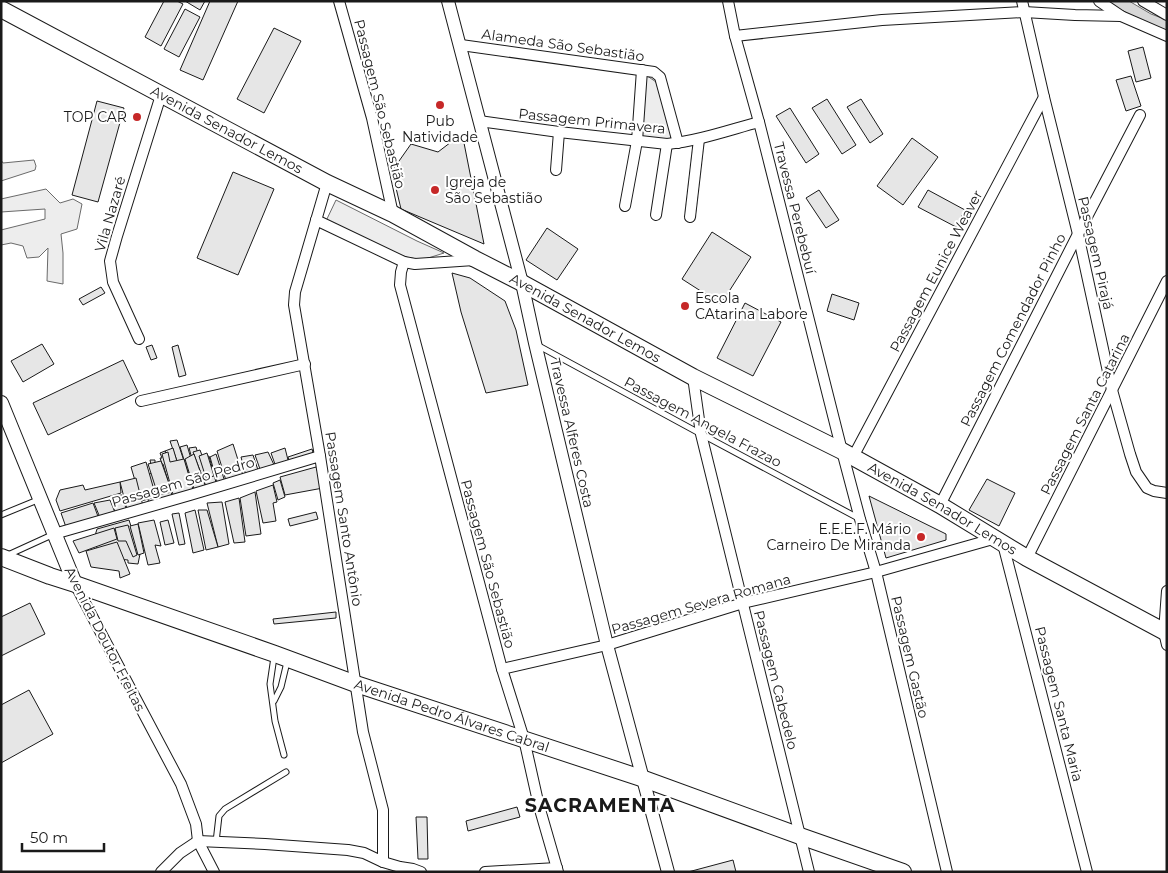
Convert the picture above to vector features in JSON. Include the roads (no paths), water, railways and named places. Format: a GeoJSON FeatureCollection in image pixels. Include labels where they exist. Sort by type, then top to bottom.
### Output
{"type":"FeatureCollection","features":[{"type":"Feature","properties":{"kind":"main road","name":"Avenida Senador Lemos"},"geometry":{"type":"LineString","coordinates":[[1,9],[327,183],[393,214],[693,377],[848,454],[940,505],[1027,558],[1166,637]]}},
{"type":"Feature","properties":{"kind":"main road","name":"Avenida Doutor Freitas"},"geometry":{"type":"LineString","coordinates":[[1,403],[75,584]]}},
{"type":"Feature","properties":{"kind":"main road","name":"Avenida Pedro Álvares Cabral"},"geometry":{"type":"LineString","coordinates":[[2,557],[50,576],[356,684],[644,780],[903,872]]}},
{"type":"Feature","properties":{"kind":"street","name":"Passagem São Sebastião"},"geometry":{"type":"LineString","coordinates":[[339,1],[372,118],[393,214]]}},
{"type":"Feature","properties":{"kind":"street","name":"Travessa Alferes Costa"},"geometry":{"type":"LineString","coordinates":[[448,1],[522,283],[607,645],[668,872]]}},
{"type":"Feature","properties":{"kind":"street","name":"Travessa Perebebuí"},"geometry":{"type":"LineString","coordinates":[[728,1],[848,454]]}},
{"type":"Feature","properties":{"kind":"street"},"geometry":{"type":"LineString","coordinates":[[1099,1],[1121,16],[1167,36]]}},
{"type":"Feature","properties":{"kind":"street"},"geometry":{"type":"LineString","coordinates":[[1143,1],[1167,15]]}},
{"type":"Feature","properties":{"kind":"street"},"geometry":{"type":"LineString","coordinates":[[736,36],[1023,6],[1075,15],[1121,16]]}},
{"type":"Feature","properties":{"kind":"street","name":"Passagem Pirajá"},"geometry":{"type":"LineString","coordinates":[[1023,6],[1078,234],[1112,390],[1130,454],[1136,472],[1147,488],[1167,493]]}},
{"type":"Feature","properties":{"kind":"street","name":"Alameda São Sebastião"},"geometry":{"type":"LineString","coordinates":[[460,44],[654,72],[660,77],[678,143]]}},
{"type":"Feature","properties":{"kind":"street"},"geometry":{"type":"LineString","coordinates":[[625,206],[637,141],[642,70]]}},
{"type":"Feature","properties":{"kind":"street","name":"Vila Nazaré"},"geometry":{"type":"LineString","coordinates":[[139,339],[113,282],[110,261],[161,95]]}},
{"type":"Feature","properties":{"kind":"street","name":"Passagem Eunice Weaver"},"geometry":{"type":"LineString","coordinates":[[848,454],[1044,98]]}},
{"type":"Feature","properties":{"kind":"street","name":"Passagem Comendador Pinho"},"geometry":{"type":"LineString","coordinates":[[940,505],[1140,115]]}},
{"type":"Feature","properties":{"kind":"street","name":"Passagem Primavera"},"geometry":{"type":"LineString","coordinates":[[479,121],[667,144],[699,139],[759,122]]}},
{"type":"Feature","properties":{"kind":"street"},"geometry":{"type":"LineString","coordinates":[[556,170],[559,132]]}},
{"type":"Feature","properties":{"kind":"street"},"geometry":{"type":"LineString","coordinates":[[690,216],[699,139]]}},
{"type":"Feature","properties":{"kind":"street"},"geometry":{"type":"LineString","coordinates":[[656,215],[667,144]]}},
{"type":"Feature","properties":{"kind":"street","name":"Passagem Santo Antônio"},"geometry":{"type":"LineString","coordinates":[[327,183],[294,292],[294,305],[320,456],[363,732],[383,810],[382,862]]}},
{"type":"Feature","properties":{"kind":"street"},"geometry":{"type":"LineString","coordinates":[[316,220],[404,262],[416,264],[475,260]]}},
{"type":"Feature","properties":{"kind":"street","name":"Passagem São Sebastião"},"geometry":{"type":"LineString","coordinates":[[404,262],[400,285],[502,669],[524,739],[539,806],[557,870]]}},
{"type":"Feature","properties":{"kind":"street","name":"Passagem Santa Catarina"},"geometry":{"type":"LineString","coordinates":[[1027,558],[1167,281]]}},
{"type":"Feature","properties":{"kind":"street"},"geometry":{"type":"LineString","coordinates":[[140,401],[305,364]]}},
{"type":"Feature","properties":{"kind":"street","name":"Passagem Cabedelo"},"geometry":{"type":"LineString","coordinates":[[693,377],[700,434],[809,872]]}},
{"type":"Feature","properties":{"kind":"street","name":"Passagem Gastão"},"geometry":{"type":"LineString","coordinates":[[848,454],[860,519],[876,572],[947,872]]}},
{"type":"Feature","properties":{"kind":"street","name":"Passagem São Pedro"},"geometry":{"type":"LineString","coordinates":[[54,534],[320,456]]}},
{"type":"Feature","properties":{"kind":"street","name":"Passagem Severa Romana"},"geometry":{"type":"LineString","coordinates":[[502,669],[607,645],[743,603],[998,541]]}},
{"type":"Feature","properties":{"kind":"street","name":"Passagem Santa Maria"},"geometry":{"type":"LineString","coordinates":[[998,541],[1087,872]]}},
{"type":"Feature","properties":{"kind":"street","name":"Avenida Doutor Freitas"},"geometry":{"type":"LineString","coordinates":[[75,584],[181,784],[196,824],[198,841],[214,872]]}},
{"type":"Feature","properties":{"kind":"street"},"geometry":{"type":"LineString","coordinates":[[1166,637],[1167,592]]}},
{"type":"Feature","properties":{"kind":"street"},"geometry":{"type":"LineString","coordinates":[[160,872],[180,853],[198,841],[348,850],[416,871]]}},
{"type":"Feature","properties":{"kind":"street"},"geometry":{"type":"LineString","coordinates":[[485,872],[557,870]]}},
{"type":"Feature","properties":{"kind":"lane","name":"Passagem Angela Frazao"},"geometry":{"type":"LineString","coordinates":[[535,344],[860,519]]}},
{"type":"Feature","properties":{"kind":"lane"},"geometry":{"type":"LineString","coordinates":[[1,515],[40,499]]}},
{"type":"Feature","properties":{"kind":"lane"},"geometry":{"type":"LineString","coordinates":[[2,557],[54,534]]}},
{"type":"Feature","properties":{"kind":"lane"},"geometry":{"type":"LineString","coordinates":[[273,701],[281,687],[281,657]]}},
{"type":"Feature","properties":{"kind":"lane"},"geometry":{"type":"LineString","coordinates":[[281,657],[270,684],[284,755]]}},
{"type":"Feature","properties":{"kind":"lane"},"geometry":{"type":"LineString","coordinates":[[216,842],[219,816],[225,809],[286,772]]}},
{"type":"Feature","properties":{"kind":"place","name":"Pub Natividade"},"geometry":{"type":"Point","coordinates":[440,105]}},
{"type":"Feature","properties":{"kind":"place","name":"TOP CAR"},"geometry":{"type":"Point","coordinates":[137,117]}},
{"type":"Feature","properties":{"kind":"place","name":"Igreja de São Sebastião"},"geometry":{"type":"Point","coordinates":[435,190]}},
{"type":"Feature","properties":{"kind":"place","name":"Escola CAtarina Labore"},"geometry":{"type":"Point","coordinates":[685,306]}},
{"type":"Feature","properties":{"kind":"place","name":"E.E.E.F. Mário Carneiro De Miranda"},"geometry":{"type":"Point","coordinates":[921,537]}},
{"type":"Feature","properties":{"kind":"district","name":"SACRAMENTA"},"geometry":{"type":"Point","coordinates":[600,805]}}]}
